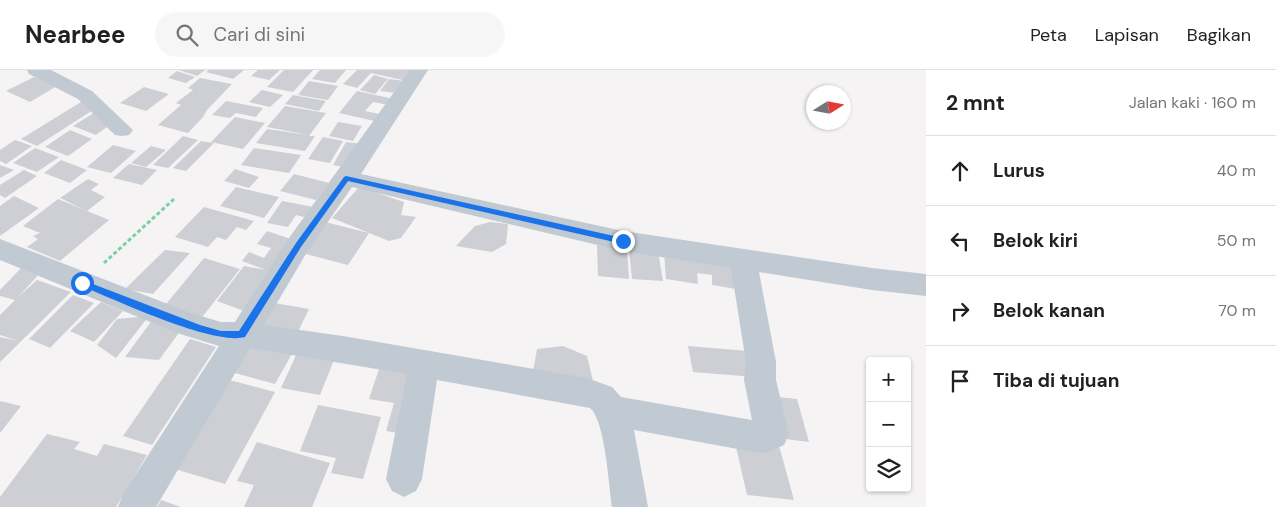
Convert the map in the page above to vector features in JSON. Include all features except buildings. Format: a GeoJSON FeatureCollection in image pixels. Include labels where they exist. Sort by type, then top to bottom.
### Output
{"type":"FeatureCollection","features":[{"type":"Feature","properties":{"kind":"street"},"geometry":{"type":"LineString","coordinates":[[36,70],[85,95],[122,130]]}},
{"type":"Feature","properties":{"kind":"street"},"geometry":{"type":"LineString","coordinates":[[136,507],[298,245],[419,70]]}},
{"type":"Feature","properties":{"kind":"street"},"geometry":{"type":"LineString","coordinates":[[346,178],[593,235],[743,260],[926,286]]}},
{"type":"Feature","properties":{"kind":"street"},"geometry":{"type":"LineString","coordinates":[[0,249],[199,329],[221,334],[242,334],[344,349],[587,393],[606,401],[612,411],[616,423],[630,507]]}},
{"type":"Feature","properties":{"kind":"street"},"geometry":{"type":"LineString","coordinates":[[612,411],[754,436],[766,437],[772,434],[760,380],[761,362],[743,260]]}},
{"type":"Feature","properties":{"kind":"street"},"geometry":{"type":"LineString","coordinates":[[404,479],[424,364]]}},
{"type":"Feature","properties":{"kind":"path"},"geometry":{"type":"LineString","coordinates":[[82,283],[174,199]]}},
{"type":"Feature","properties":{"kind":"route"},"geometry":{"type":"LineString","coordinates":[[82,283],[199,329],[221,334],[242,334],[298,245],[346,178],[623,241]]}}]}
